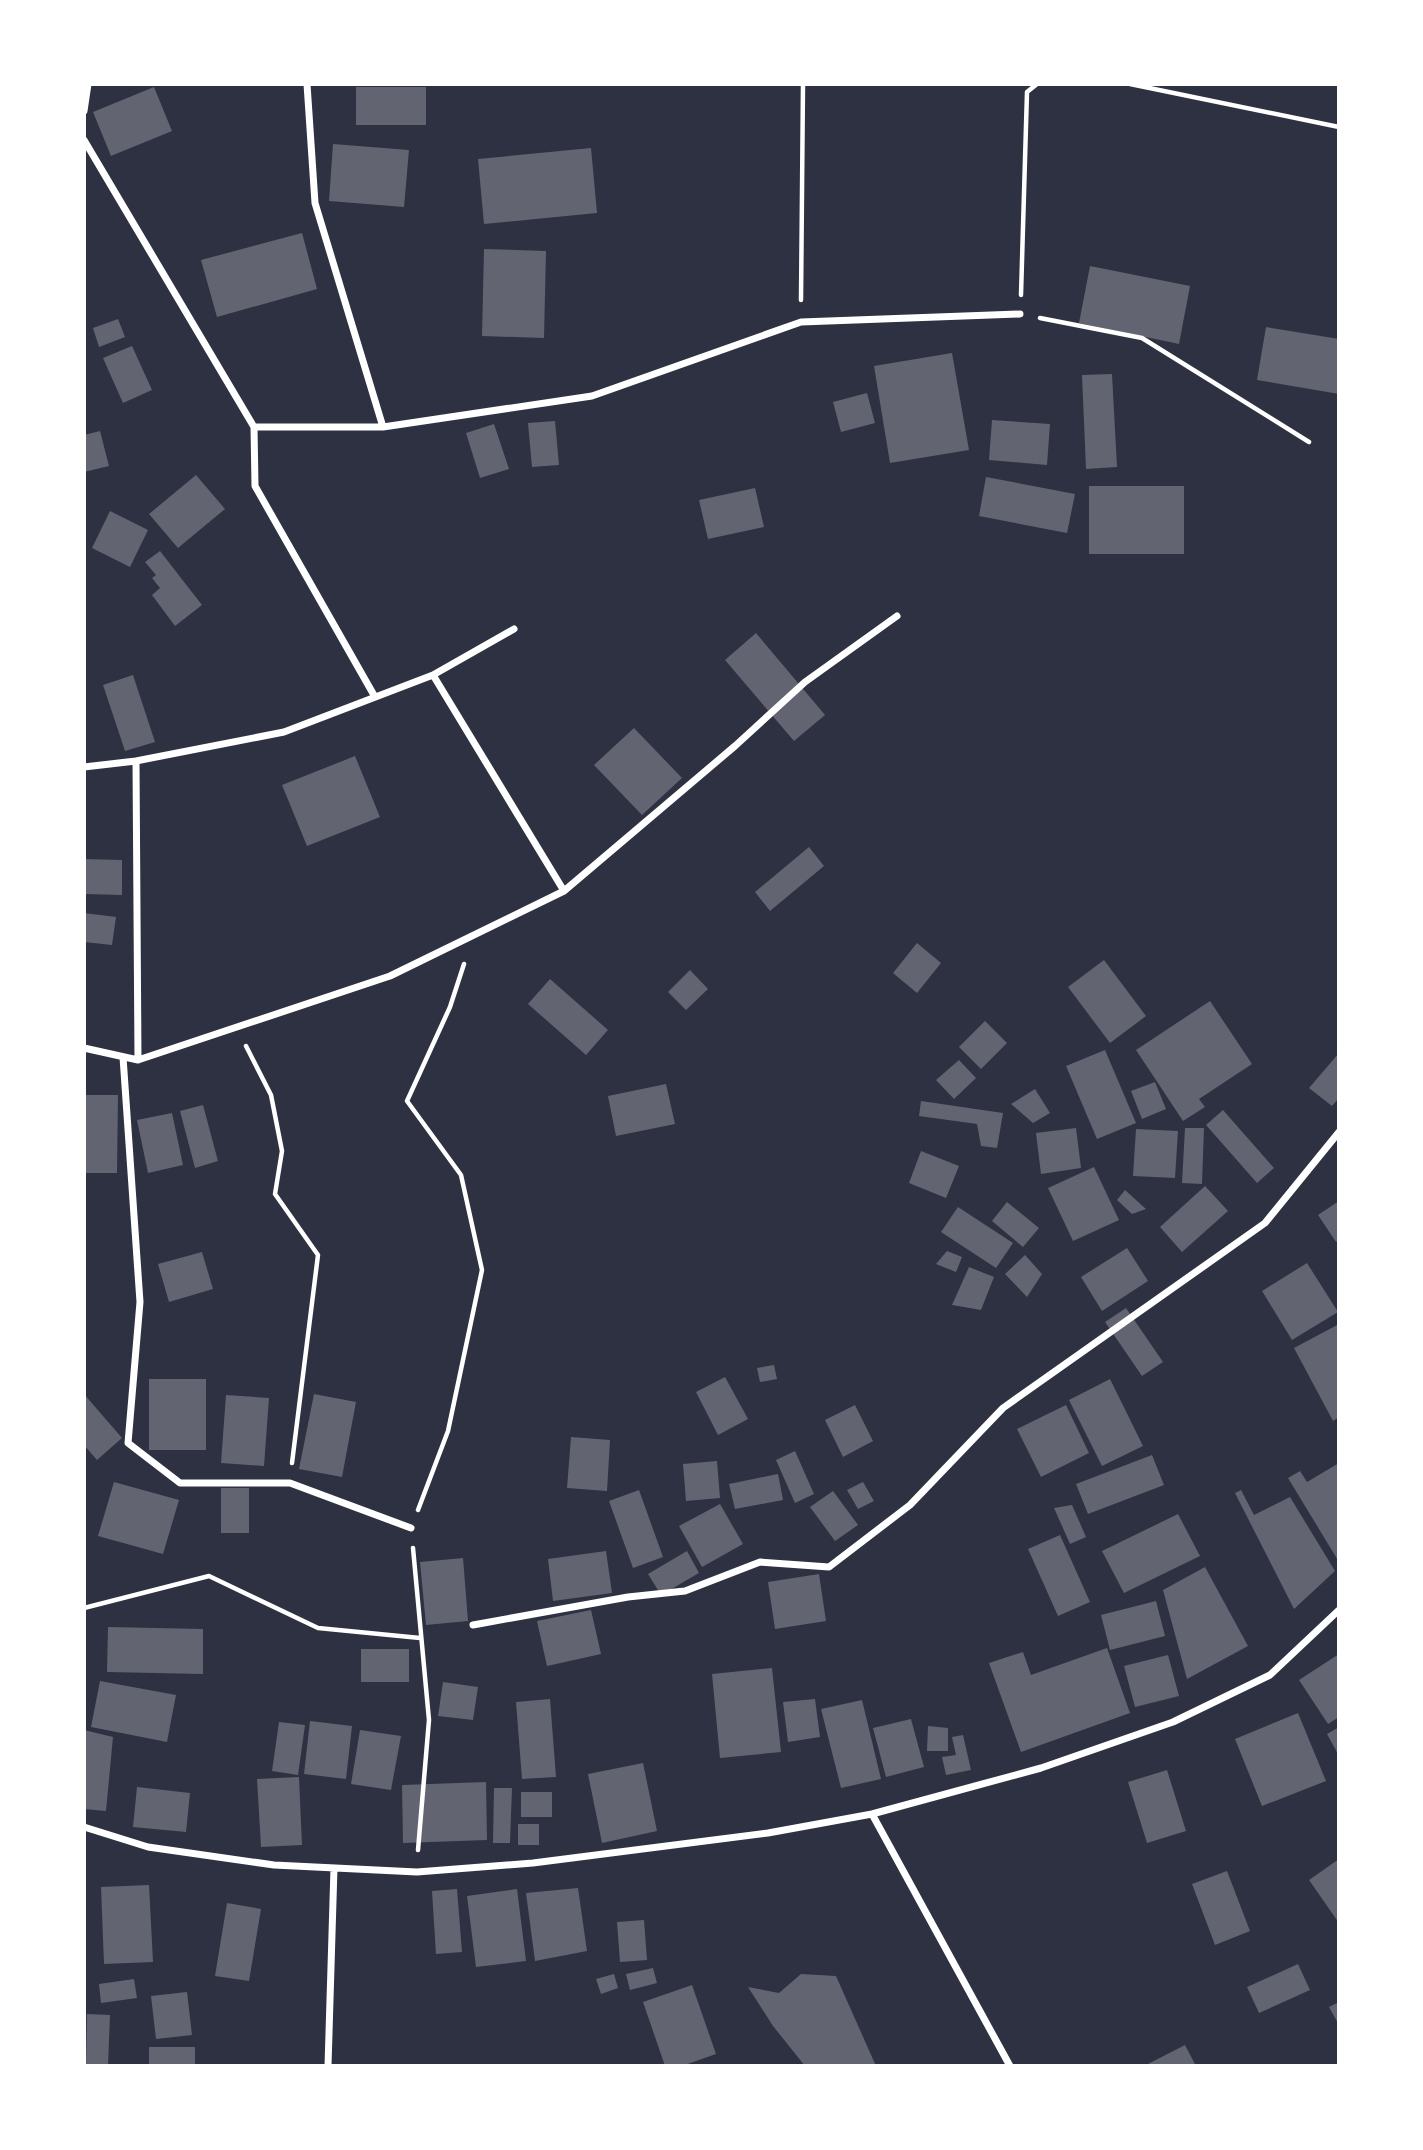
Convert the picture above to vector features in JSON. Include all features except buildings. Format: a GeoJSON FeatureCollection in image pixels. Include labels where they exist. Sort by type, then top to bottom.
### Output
{"type":"FeatureCollection","features":[{"type":"Feature","properties":{"kind":"street"},"geometry":{"type":"LineString","coordinates":[[84,111],[88,84]]}},
{"type":"Feature","properties":{"kind":"street"},"geometry":{"type":"LineString","coordinates":[[307,84],[316,202],[383,427]]}},
{"type":"Feature","properties":{"kind":"street"},"geometry":{"type":"LineString","coordinates":[[84,140],[254,427],[255,486],[375,697]]}},
{"type":"Feature","properties":{"kind":"street"},"geometry":{"type":"LineString","coordinates":[[254,427],[383,427],[592,396],[801,322],[1020,314]]}},
{"type":"Feature","properties":{"kind":"street"},"geometry":{"type":"LineString","coordinates":[[84,1048],[138,1060],[390,976],[564,891],[735,746],[805,682],[897,616]]}},
{"type":"Feature","properties":{"kind":"street"},"geometry":{"type":"LineString","coordinates":[[84,767],[136,761],[284,732],[433,675],[514,629]]}},
{"type":"Feature","properties":{"kind":"street"},"geometry":{"type":"LineString","coordinates":[[433,675],[564,891]]}},
{"type":"Feature","properties":{"kind":"street"},"geometry":{"type":"LineString","coordinates":[[136,761],[138,1060]]}},
{"type":"Feature","properties":{"kind":"street"},"geometry":{"type":"LineString","coordinates":[[124,1057],[140,1302],[128,1443],[180,1483],[290,1483],[411,1528]]}},
{"type":"Feature","properties":{"kind":"street"},"geometry":{"type":"LineString","coordinates":[[473,1625],[628,1597],[685,1591],[760,1562],[829,1567],[911,1505],[1003,1408],[1265,1223],[1339,1132]]}},
{"type":"Feature","properties":{"kind":"street"},"geometry":{"type":"LineString","coordinates":[[84,1827],[148,1847],[274,1865],[417,1872],[533,1863],[768,1833],[872,1814],[1041,1768],[1172,1722],[1270,1675],[1339,1610]]}},
{"type":"Feature","properties":{"kind":"street"},"geometry":{"type":"LineString","coordinates":[[872,1814],[1010,2066]]}},
{"type":"Feature","properties":{"kind":"street"},"geometry":{"type":"LineString","coordinates":[[327,2066],[334,1868]]}},
{"type":"Feature","properties":{"kind":"path"},"geometry":{"type":"LineString","coordinates":[[801,322],[803,84]]}},
{"type":"Feature","properties":{"kind":"path"},"geometry":{"type":"LineString","coordinates":[[1037,84],[1027,92],[1020,314],[1142,338],[1309,442]]}},
{"type":"Feature","properties":{"kind":"path"},"geometry":{"type":"LineString","coordinates":[[1130,84],[1339,127]]}},
{"type":"Feature","properties":{"kind":"path"},"geometry":{"type":"LineString","coordinates":[[417,1872],[429,1720],[411,1528],[448,1431],[482,1270],[461,1175],[407,1101],[450,1007],[472,937]]}},
{"type":"Feature","properties":{"kind":"path"},"geometry":{"type":"LineString","coordinates":[[236,1027],[271,1096],[282,1152],[275,1194],[318,1255],[290,1483]]}},
{"type":"Feature","properties":{"kind":"path"},"geometry":{"type":"LineString","coordinates":[[84,1608],[209,1576],[318,1628],[420,1638]]}}]}
